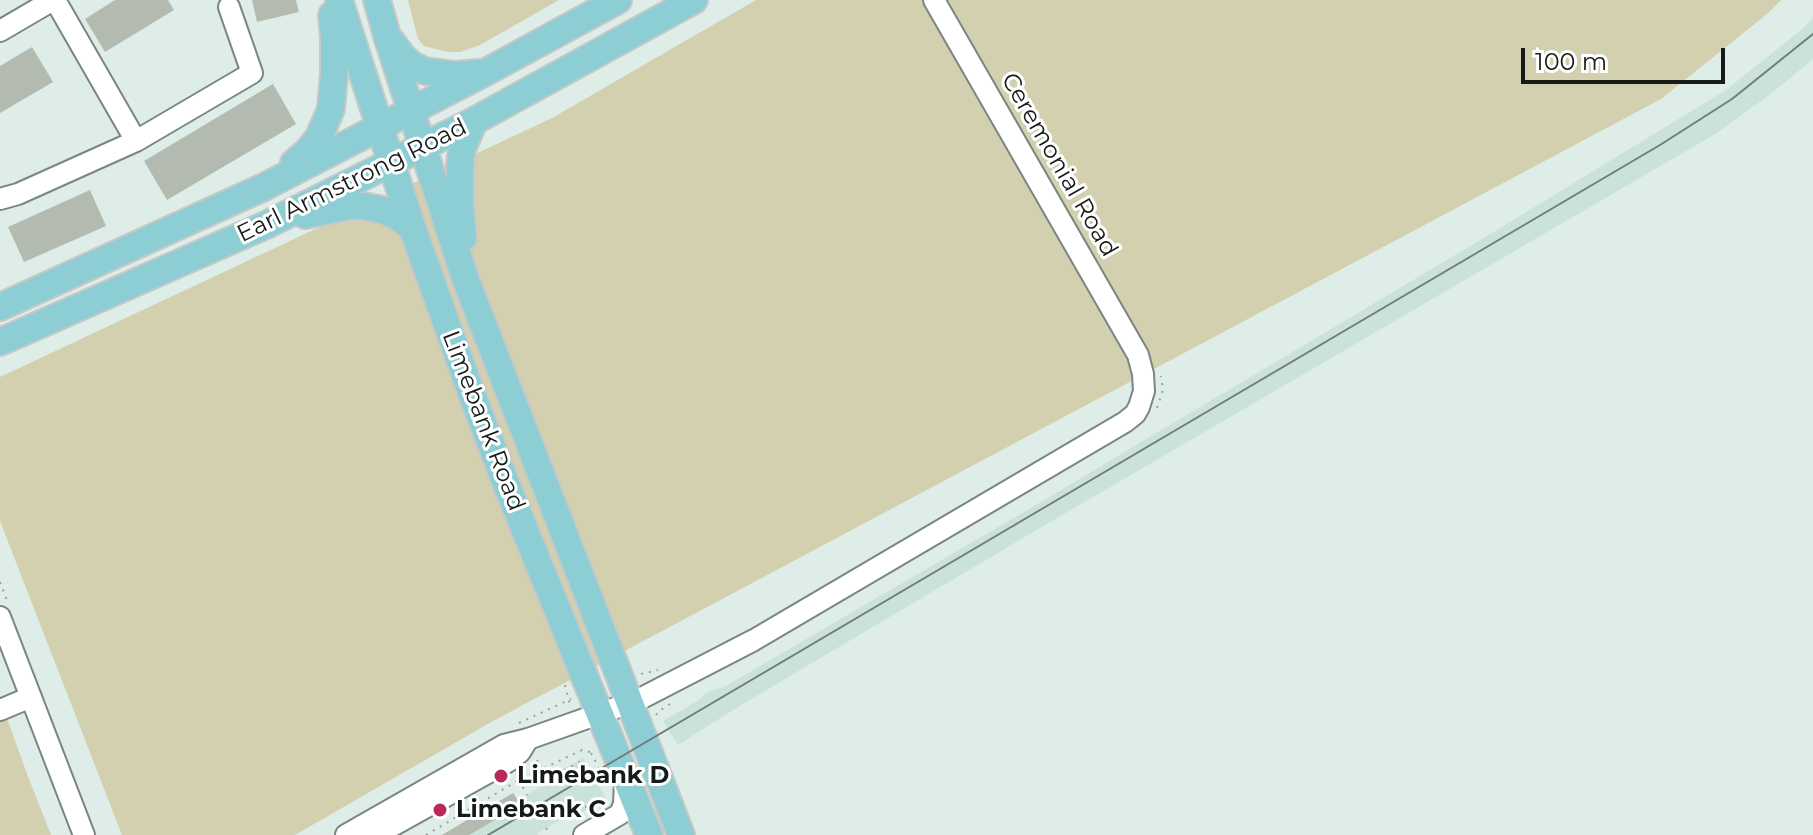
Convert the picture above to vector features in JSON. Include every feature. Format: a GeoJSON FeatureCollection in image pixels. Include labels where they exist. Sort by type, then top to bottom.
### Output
{"type":"FeatureCollection","features":[{"type":"Feature","properties":{"kind":"main road"},"geometry":{"type":"LineString","coordinates":[[264,187],[308,151],[319,137],[331,109],[334,37],[330,0]]}},
{"type":"Feature","properties":{"kind":"main road","name":"Limebank Road"},"geometry":{"type":"LineString","coordinates":[[339,0],[445,323],[496,459],[649,835]]}},
{"type":"Feature","properties":{"kind":"main road","name":"Limebank Road"},"geometry":{"type":"LineString","coordinates":[[377,0],[465,278],[681,835]]}},
{"type":"Feature","properties":{"kind":"main road","name":"Earl Armstrong Road"},"geometry":{"type":"LineString","coordinates":[[0,307],[264,187],[618,0]]}},
{"type":"Feature","properties":{"kind":"main road","name":"Earl Armstrong Road"},"geometry":{"type":"LineString","coordinates":[[0,342],[266,225],[474,121],[694,0]]}},
{"type":"Feature","properties":{"kind":"main road"},"geometry":{"type":"LineString","coordinates":[[387,36],[403,57],[425,71],[455,75],[486,72]]}},
{"type":"Feature","properties":{"kind":"main road"},"geometry":{"type":"LineString","coordinates":[[465,278],[460,166],[462,149],[474,121]]}},
{"type":"Feature","properties":{"kind":"main road"},"geometry":{"type":"LineString","coordinates":[[266,225],[330,210],[363,206],[383,210],[412,227]]}},
{"type":"Feature","properties":{"kind":"street"},"geometry":{"type":"LineString","coordinates":[[0,31],[54,0],[136,141]]}},
{"type":"Feature","properties":{"kind":"street","name":"Ceremonial Road"},"geometry":{"type":"LineString","coordinates":[[629,703],[754,640],[1125,422],[1135,414],[1143,396],[1143,374],[1138,355],[934,0]]}},
{"type":"Feature","properties":{"kind":"street"},"geometry":{"type":"LineString","coordinates":[[0,199],[18,194],[136,141],[252,73],[229,7]]}},
{"type":"Feature","properties":{"kind":"street"},"geometry":{"type":"LineString","coordinates":[[0,617],[84,835]]}},
{"type":"Feature","properties":{"kind":"street"},"geometry":{"type":"LineString","coordinates":[[0,710],[31,697]]}},
{"type":"Feature","properties":{"kind":"street"},"geometry":{"type":"LineString","coordinates":[[346,835],[504,745],[629,703]]}},
{"type":"Feature","properties":{"kind":"street"},"geometry":{"type":"LineString","coordinates":[[376,835],[509,761],[520,752],[528,739]]}},
{"type":"Feature","properties":{"kind":"street"},"geometry":{"type":"LineString","coordinates":[[582,829],[620,814],[625,795],[624,774]]}},
{"type":"Feature","properties":{"kind":"path"},"geometry":{"type":"LineString","coordinates":[[583,744],[585,750],[596,753]]}},
{"type":"Feature","properties":{"kind":"path"},"geometry":{"type":"LineString","coordinates":[[426,835],[519,780],[585,750]]}},
{"type":"Feature","properties":{"kind":"path"},"geometry":{"type":"LineString","coordinates":[[537,760],[549,779],[584,762]]}},
{"type":"Feature","properties":{"kind":"path"},"geometry":{"type":"LineString","coordinates":[[515,772],[527,795]]}},
{"type":"Feature","properties":{"kind":"path"},"geometry":{"type":"LineString","coordinates":[[582,829],[575,813],[602,795]]}},
{"type":"Feature","properties":{"kind":"path"},"geometry":{"type":"LineString","coordinates":[[428,828],[431,834]]}},
{"type":"Feature","properties":{"kind":"path"},"geometry":{"type":"LineString","coordinates":[[546,828],[550,835]]}},
{"type":"Feature","properties":{"kind":"shaded area"},"geometry":{"type":"Polygon","coordinates":[[[408,0],[559,0],[480,45],[460,52],[448,52],[424,46],[418,39],[408,0]]]}},
{"type":"Feature","properties":{"kind":"shaded area"},"geometry":{"type":"Polygon","coordinates":[[[756,0],[1781,0],[1661,99],[493,721],[295,835],[122,835],[0,521],[0,377],[552,118],[756,0]]]}},
{"type":"Feature","properties":{"kind":"shaded area"},"geometry":{"type":"Polygon","coordinates":[[[1813,18],[1813,59],[1715,134],[1040,528],[678,745],[663,721],[707,692],[724,687],[1029,509],[1487,236],[1726,90],[1813,18]]]}},
{"type":"Feature","properties":{"kind":"shaded area"},"geometry":{"type":"Polygon","coordinates":[[[0,699],[27,774],[51,835],[0,835],[0,699]]]}},
{"type":"Feature","properties":{"kind":"shaded area"},"geometry":{"type":"Polygon","coordinates":[[[583,758],[606,798],[578,815],[575,811],[538,835],[449,835],[447,832],[513,793],[518,800],[583,758]]]}},
{"type":"Feature","properties":{"kind":"building"},"geometry":{"type":"Polygon","coordinates":[[[115,0],[168,0],[174,10],[105,52],[85,19],[115,0]]]}},
{"type":"Feature","properties":{"kind":"building"},"geometry":{"type":"Polygon","coordinates":[[[252,0],[296,0],[299,12],[257,22],[252,0]]]}},
{"type":"Feature","properties":{"kind":"building"},"geometry":{"type":"Polygon","coordinates":[[[32,47],[53,82],[0,113],[0,66],[32,47]]]}},
{"type":"Feature","properties":{"kind":"building"},"geometry":{"type":"Polygon","coordinates":[[[273,84],[296,124],[167,200],[144,161],[273,84]]]}},
{"type":"Feature","properties":{"kind":"building"},"geometry":{"type":"Polygon","coordinates":[[[90,190],[106,226],[24,262],[8,227],[90,190]]]}},
{"type":"Feature","properties":{"kind":"building"},"geometry":{"type":"Polygon","coordinates":[[[513,793],[521,805],[469,835],[442,835],[513,793]]]}},
{"type":"Feature","properties":{"kind":"tram line"},"geometry":{"type":"LineString","coordinates":[[488,835],[1660,145],[1732,99],[1813,34]]}},
{"type":"Feature","properties":{"kind":"place","name":"Limebank D"},"geometry":{"type":"Point","coordinates":[501,776]}},
{"type":"Feature","properties":{"kind":"place","name":"Limebank C"},"geometry":{"type":"Point","coordinates":[440,810]}}]}
